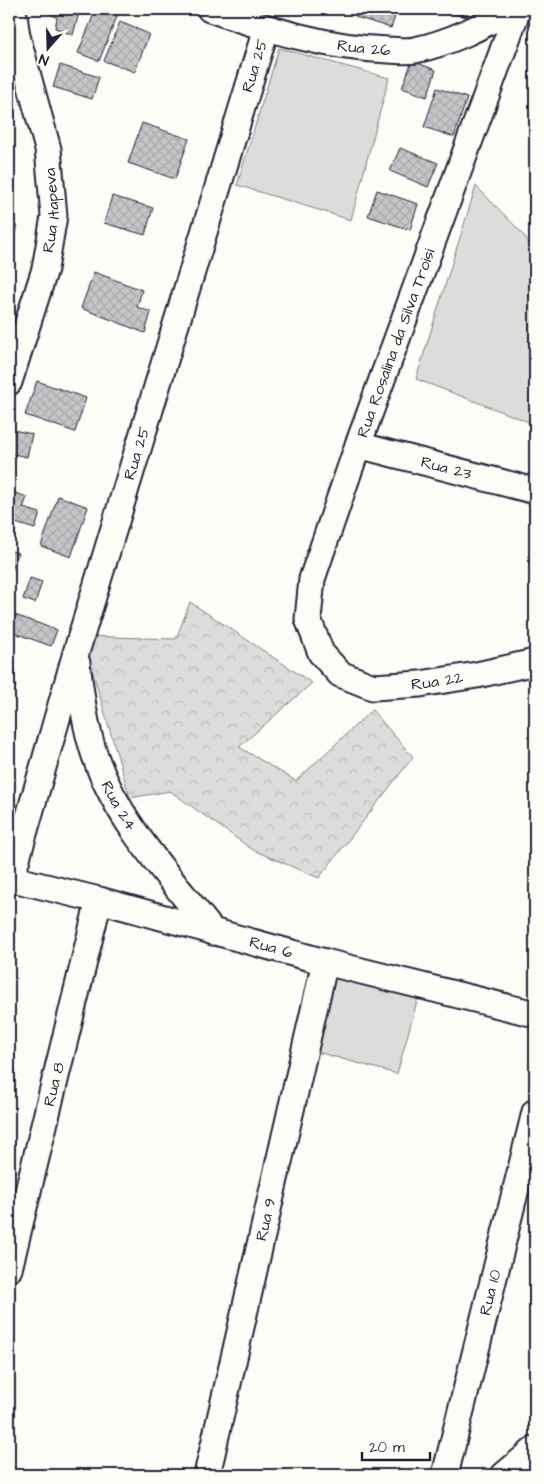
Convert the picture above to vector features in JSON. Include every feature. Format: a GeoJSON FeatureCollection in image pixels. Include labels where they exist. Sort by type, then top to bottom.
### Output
{"type":"FeatureCollection","features":[{"type":"Feature","properties":{"kind":"street","name":"Rua Itapeva"},"geometry":{"type":"LineString","coordinates":[[9,382],[45,269],[54,216],[48,148],[13,37],[13,9]]}},
{"type":"Feature","properties":{"kind":"street","name":"Rua 26"},"geometry":{"type":"LineString","coordinates":[[210,9],[266,28],[359,49],[413,51],[479,28],[513,9]]}},
{"type":"Feature","properties":{"kind":"street","name":"Rua Rosalina da Silva Troisi"},"geometry":{"type":"LineString","coordinates":[[340,674],[321,653],[308,619],[312,579],[358,445],[518,9]]}},
{"type":"Feature","properties":{"kind":"street","name":"Rua 25"},"geometry":{"type":"LineString","coordinates":[[10,878],[75,656],[266,28]]}},
{"type":"Feature","properties":{"kind":"street","name":"Rua 23"},"geometry":{"type":"LineString","coordinates":[[358,445],[535,491]]}},
{"type":"Feature","properties":{"kind":"street","name":"Rua 24"},"geometry":{"type":"LineString","coordinates":[[75,656],[83,706],[95,756],[113,798],[131,828],[213,932]]}},
{"type":"Feature","properties":{"kind":"street","name":"Rua 22"},"geometry":{"type":"LineString","coordinates":[[340,674],[373,687],[420,684],[477,676],[535,662]]}},
{"type":"Feature","properties":{"kind":"street","name":"Rua 6"},"geometry":{"type":"LineString","coordinates":[[10,878],[99,900],[325,962],[530,1005]]}},
{"type":"Feature","properties":{"kind":"street","name":"Rua 8"},"geometry":{"type":"LineString","coordinates":[[9,1269],[99,900]]}},
{"type":"Feature","properties":{"kind":"street","name":"Rua 9"},"geometry":{"type":"LineString","coordinates":[[207,1475],[325,962]]}},
{"type":"Feature","properties":{"kind":"street","name":"Rua 10"},"geometry":{"type":"LineString","coordinates":[[445,1475],[535,1112]]}},
{"type":"Feature","properties":{"kind":"street"},"geometry":{"type":"LineString","coordinates":[[504,1475],[535,1450]]}},
{"type":"Feature","properties":{"kind":"green space"},"geometry":{"type":"Polygon","coordinates":[[[279,48],[389,78],[351,220],[237,185],[279,48]]]}},
{"type":"Feature","properties":{"kind":"green space"},"geometry":{"type":"Polygon","coordinates":[[[476,186],[521,232],[535,251],[535,414],[529,422],[416,379],[476,186]]]}},
{"type":"Feature","properties":{"kind":"green space"},"geometry":{"type":"Polygon","coordinates":[[[190,602],[312,683],[239,747],[296,781],[372,710],[413,757],[319,878],[253,850],[170,791],[130,798],[82,636],[176,639],[190,602]]]}},
{"type":"Feature","properties":{"kind":"green space"},"geometry":{"type":"Polygon","coordinates":[[[333,976],[419,994],[397,1074],[317,1052],[333,976]]]}},
{"type":"Feature","properties":{"kind":"green space"},"geometry":{"type":"Polygon","coordinates":[[[221,1468],[257,1475],[220,1475],[221,1468]]]}},
{"type":"Feature","properties":{"kind":"building"},"geometry":{"type":"Polygon","coordinates":[[[52,9],[80,9],[73,35],[55,28],[57,18],[51,14],[52,9]]]}},
{"type":"Feature","properties":{"kind":"building"},"geometry":{"type":"Polygon","coordinates":[[[96,9],[120,9],[99,61],[78,53],[96,9]]]}},
{"type":"Feature","properties":{"kind":"building"},"geometry":{"type":"Polygon","coordinates":[[[359,9],[389,9],[397,11],[391,28],[356,17],[359,9]]]}},
{"type":"Feature","properties":{"kind":"building"},"geometry":{"type":"Polygon","coordinates":[[[450,9],[469,9],[467,17],[449,13],[450,9]]]}},
{"type":"Feature","properties":{"kind":"building"},"geometry":{"type":"Polygon","coordinates":[[[120,22],[149,34],[135,72],[104,61],[120,22]]]}},
{"type":"Feature","properties":{"kind":"building"},"geometry":{"type":"Polygon","coordinates":[[[412,61],[436,70],[427,97],[402,88],[412,61]]]}},
{"type":"Feature","properties":{"kind":"building"},"geometry":{"type":"Polygon","coordinates":[[[60,65],[99,77],[92,99],[53,87],[60,65]]]}},
{"type":"Feature","properties":{"kind":"building"},"geometry":{"type":"Polygon","coordinates":[[[437,88],[467,98],[454,137],[424,127],[437,88]]]}},
{"type":"Feature","properties":{"kind":"building"},"geometry":{"type":"Polygon","coordinates":[[[142,123],[189,139],[175,179],[128,163],[142,123]]]}},
{"type":"Feature","properties":{"kind":"building"},"geometry":{"type":"Polygon","coordinates":[[[400,148],[438,163],[428,187],[390,171],[400,148]]]}},
{"type":"Feature","properties":{"kind":"building"},"geometry":{"type":"Polygon","coordinates":[[[377,190],[418,204],[410,230],[368,216],[377,190]]]}},
{"type":"Feature","properties":{"kind":"building"},"geometry":{"type":"Polygon","coordinates":[[[112,196],[153,208],[145,235],[104,223],[112,196]]]}},
{"type":"Feature","properties":{"kind":"building"},"geometry":{"type":"Polygon","coordinates":[[[9,224],[17,226],[9,255],[9,224]]]}},
{"type":"Feature","properties":{"kind":"building"},"geometry":{"type":"Polygon","coordinates":[[[94,272],[142,290],[137,307],[151,312],[145,333],[81,308],[94,272]]]}},
{"type":"Feature","properties":{"kind":"building"},"geometry":{"type":"Polygon","coordinates":[[[37,381],[86,398],[75,432],[25,415],[37,381]]]}},
{"type":"Feature","properties":{"kind":"building"},"geometry":{"type":"Polygon","coordinates":[[[9,429],[32,434],[27,457],[9,453],[9,429]]]}},
{"type":"Feature","properties":{"kind":"building"},"geometry":{"type":"Polygon","coordinates":[[[9,491],[27,497],[23,508],[40,513],[35,529],[9,521],[9,491]]]}},
{"type":"Feature","properties":{"kind":"building"},"geometry":{"type":"Polygon","coordinates":[[[58,496],[88,507],[71,557],[41,546],[58,496]]]}},
{"type":"Feature","properties":{"kind":"building"},"geometry":{"type":"Polygon","coordinates":[[[9,550],[18,553],[9,580],[9,550]]]}},
{"type":"Feature","properties":{"kind":"building"},"geometry":{"type":"Polygon","coordinates":[[[30,578],[42,582],[35,603],[23,599],[30,578]]]}},
{"type":"Feature","properties":{"kind":"building"},"geometry":{"type":"Polygon","coordinates":[[[15,615],[57,630],[51,646],[9,631],[15,615]]]}},
{"type":"Feature","properties":{"kind":"building"},"geometry":{"type":"Polygon","coordinates":[[[9,681],[16,684],[9,707],[9,681]]]}},
{"type":"Feature","properties":{"kind":"building"},"geometry":{"type":"Polygon","coordinates":[[[9,726],[16,729],[9,752],[9,726]]]}}]}
